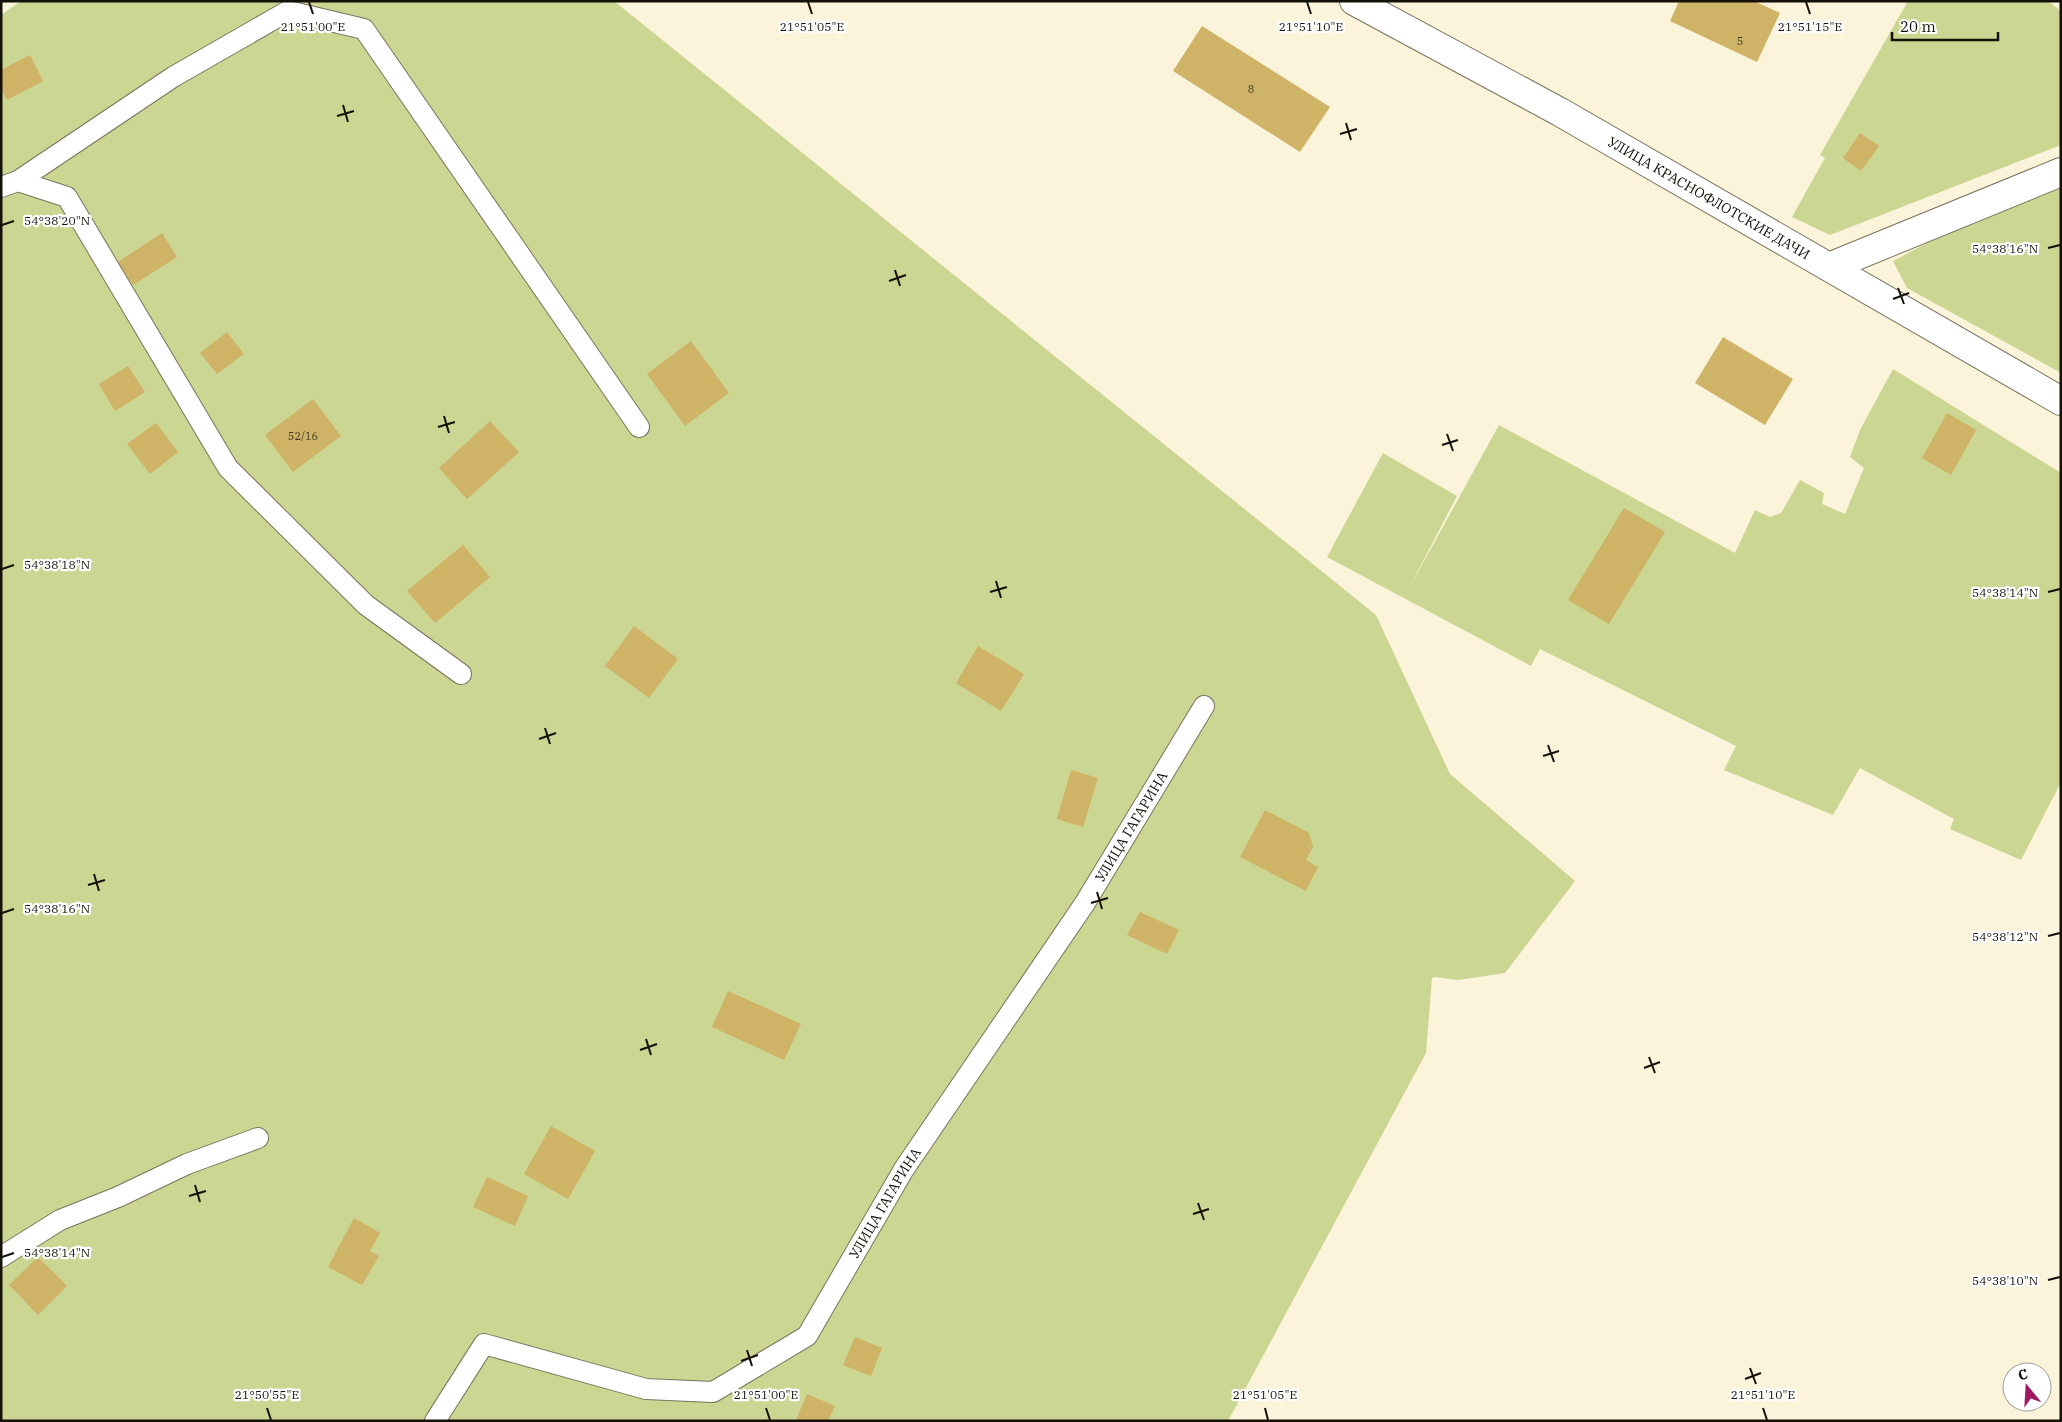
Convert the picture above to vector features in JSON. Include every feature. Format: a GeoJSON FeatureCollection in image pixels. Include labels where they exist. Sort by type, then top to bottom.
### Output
{"type":"FeatureCollection","features":[{"type":"Feature","properties":{"kind":"street","name":"УЛИЦА КРАСНОФЛОТСКИЕ ДАЧИ"},"geometry":{"type":"LineString","coordinates":[[1354,1],[1560,112],[2061,401]]}},
{"type":"Feature","properties":{"kind":"street"},"geometry":{"type":"LineString","coordinates":[[1829,267],[2061,172]]}},
{"type":"Feature","properties":{"kind":"lane"},"geometry":{"type":"LineString","coordinates":[[10,184],[173,77],[288,11],[364,29],[639,427]]}},
{"type":"Feature","properties":{"kind":"lane"},"geometry":{"type":"LineString","coordinates":[[10,184],[67,197],[228,468],[366,605],[462,674]]}},
{"type":"Feature","properties":{"kind":"lane","name":"УЛИЦА ГАГАРИНА"},"geometry":{"type":"LineString","coordinates":[[434,1421],[484,1344],[646,1389],[713,1392],[806,1336],[904,1169],[1085,903],[1204,706]]}},
{"type":"Feature","properties":{"kind":"lane"},"geometry":{"type":"LineString","coordinates":[[1,1257],[60,1220],[118,1197],[187,1164],[258,1138]]}},
{"type":"Feature","properties":{"kind":"green space"},"geometry":{"type":"Polygon","coordinates":[[[21,1],[614,1],[1376,615],[1450,774],[1575,881],[1505,973],[1458,980],[1432,978],[1426,1053],[1228,1421],[1,1421],[1,15],[21,1]]]}},
{"type":"Feature","properties":{"kind":"green space"},"geometry":{"type":"Polygon","coordinates":[[[1908,1],[2048,1],[2061,11],[2061,145],[1830,235],[1792,217],[1825,158],[1820,155],[1908,1]]]}},
{"type":"Feature","properties":{"kind":"green space"},"geometry":{"type":"Polygon","coordinates":[[[2061,185],[2061,373],[1907,288],[1893,261],[1961,225],[2061,185]]]}},
{"type":"Feature","properties":{"kind":"green space"},"geometry":{"type":"Polygon","coordinates":[[[1893,369],[2061,473],[2061,782],[2021,860],[1950,829],[1954,819],[1860,768],[1833,815],[1724,770],[1736,746],[1540,649],[1531,666],[1327,557],[1383,453],[1457,496],[1407,592],[1499,425],[1735,553],[1755,510],[1770,517],[1781,513],[1800,480],[1824,493],[1822,504],[1845,514],[1864,468],[1850,457],[1860,430],[1893,369]]]}},
{"type":"Feature","properties":{"kind":"building"},"geometry":{"type":"Polygon","coordinates":[[[1679,1],[1754,1],[1780,13],[1757,62],[1670,21],[1679,1]]]}},
{"type":"Feature","properties":{"kind":"building"},"geometry":{"type":"Polygon","coordinates":[[[1202,26],[1330,107],[1300,152],[1173,71],[1202,26]]]}},
{"type":"Feature","properties":{"kind":"building"},"geometry":{"type":"Polygon","coordinates":[[[30,55],[43,81],[7,100],[1,88],[1,70],[30,55]]]}},
{"type":"Feature","properties":{"kind":"building"},"geometry":{"type":"Polygon","coordinates":[[[1860,133],[1879,146],[1861,171],[1843,158],[1860,133]]]}},
{"type":"Feature","properties":{"kind":"building"},"geometry":{"type":"Polygon","coordinates":[[[162,233],[177,257],[133,285],[118,262],[162,233]]]}},
{"type":"Feature","properties":{"kind":"building"},"geometry":{"type":"Polygon","coordinates":[[[227,332],[244,354],[217,374],[200,353],[227,332]]]}},
{"type":"Feature","properties":{"kind":"building"},"geometry":{"type":"Polygon","coordinates":[[[1723,337],[1793,379],[1765,425],[1695,383],[1723,337]]]}},
{"type":"Feature","properties":{"kind":"building"},"geometry":{"type":"Polygon","coordinates":[[[691,341],[729,393],[685,426],[647,374],[691,341]]]}},
{"type":"Feature","properties":{"kind":"building"},"geometry":{"type":"Polygon","coordinates":[[[128,366],[145,392],[115,411],[99,384],[128,366]]]}},
{"type":"Feature","properties":{"kind":"building"},"geometry":{"type":"Polygon","coordinates":[[[313,399],[341,436],[293,472],[265,435],[313,399]]]}},
{"type":"Feature","properties":{"kind":"building"},"geometry":{"type":"Polygon","coordinates":[[[1947,413],[1976,430],[1951,475],[1922,458],[1947,413]]]}},
{"type":"Feature","properties":{"kind":"building"},"geometry":{"type":"Polygon","coordinates":[[[490,421],[519,452],[467,499],[439,468],[490,421]]]}},
{"type":"Feature","properties":{"kind":"building"},"geometry":{"type":"Polygon","coordinates":[[[156,423],[178,452],[150,474],[127,444],[156,423]]]}},
{"type":"Feature","properties":{"kind":"building"},"geometry":{"type":"Polygon","coordinates":[[[1624,508],[1665,532],[1609,624],[1568,600],[1624,508]]]}},
{"type":"Feature","properties":{"kind":"building"},"geometry":{"type":"Polygon","coordinates":[[[463,545],[490,577],[435,623],[407,591],[463,545]]]}},
{"type":"Feature","properties":{"kind":"building"},"geometry":{"type":"Polygon","coordinates":[[[634,626],[678,659],[649,698],[605,666],[634,626]]]}},
{"type":"Feature","properties":{"kind":"building"},"geometry":{"type":"Polygon","coordinates":[[[978,646],[1024,674],[1001,711],[956,683],[978,646]]]}},
{"type":"Feature","properties":{"kind":"building"},"geometry":{"type":"Polygon","coordinates":[[[1071,770],[1098,778],[1083,827],[1057,819],[1071,770]]]}},
{"type":"Feature","properties":{"kind":"building"},"geometry":{"type":"Polygon","coordinates":[[[1265,810],[1309,833],[1313,847],[1306,860],[1318,867],[1306,891],[1240,857],[1265,810]]]}},
{"type":"Feature","properties":{"kind":"building"},"geometry":{"type":"Polygon","coordinates":[[[1140,912],[1179,930],[1167,954],[1127,935],[1140,912]]]}},
{"type":"Feature","properties":{"kind":"building"},"geometry":{"type":"Polygon","coordinates":[[[728,991],[801,1024],[784,1060],[712,1027],[728,991]]]}},
{"type":"Feature","properties":{"kind":"building"},"geometry":{"type":"Polygon","coordinates":[[[551,1126],[595,1151],[568,1199],[524,1174],[551,1126]]]}},
{"type":"Feature","properties":{"kind":"building"},"geometry":{"type":"Polygon","coordinates":[[[487,1177],[528,1196],[515,1226],[473,1207],[487,1177]]]}},
{"type":"Feature","properties":{"kind":"building"},"geometry":{"type":"Polygon","coordinates":[[[354,1218],[380,1233],[370,1251],[379,1256],[362,1285],[328,1267],[354,1218]]]}},
{"type":"Feature","properties":{"kind":"building"},"geometry":{"type":"Polygon","coordinates":[[[38,1257],[67,1286],[38,1315],[9,1285],[38,1257]]]}},
{"type":"Feature","properties":{"kind":"building"},"geometry":{"type":"Polygon","coordinates":[[[855,1337],[882,1348],[871,1376],[843,1365],[855,1337]]]}},
{"type":"Feature","properties":{"kind":"building"},"geometry":{"type":"Polygon","coordinates":[[[807,1394],[835,1406],[828,1421],[796,1420],[807,1394]]]}}]}
